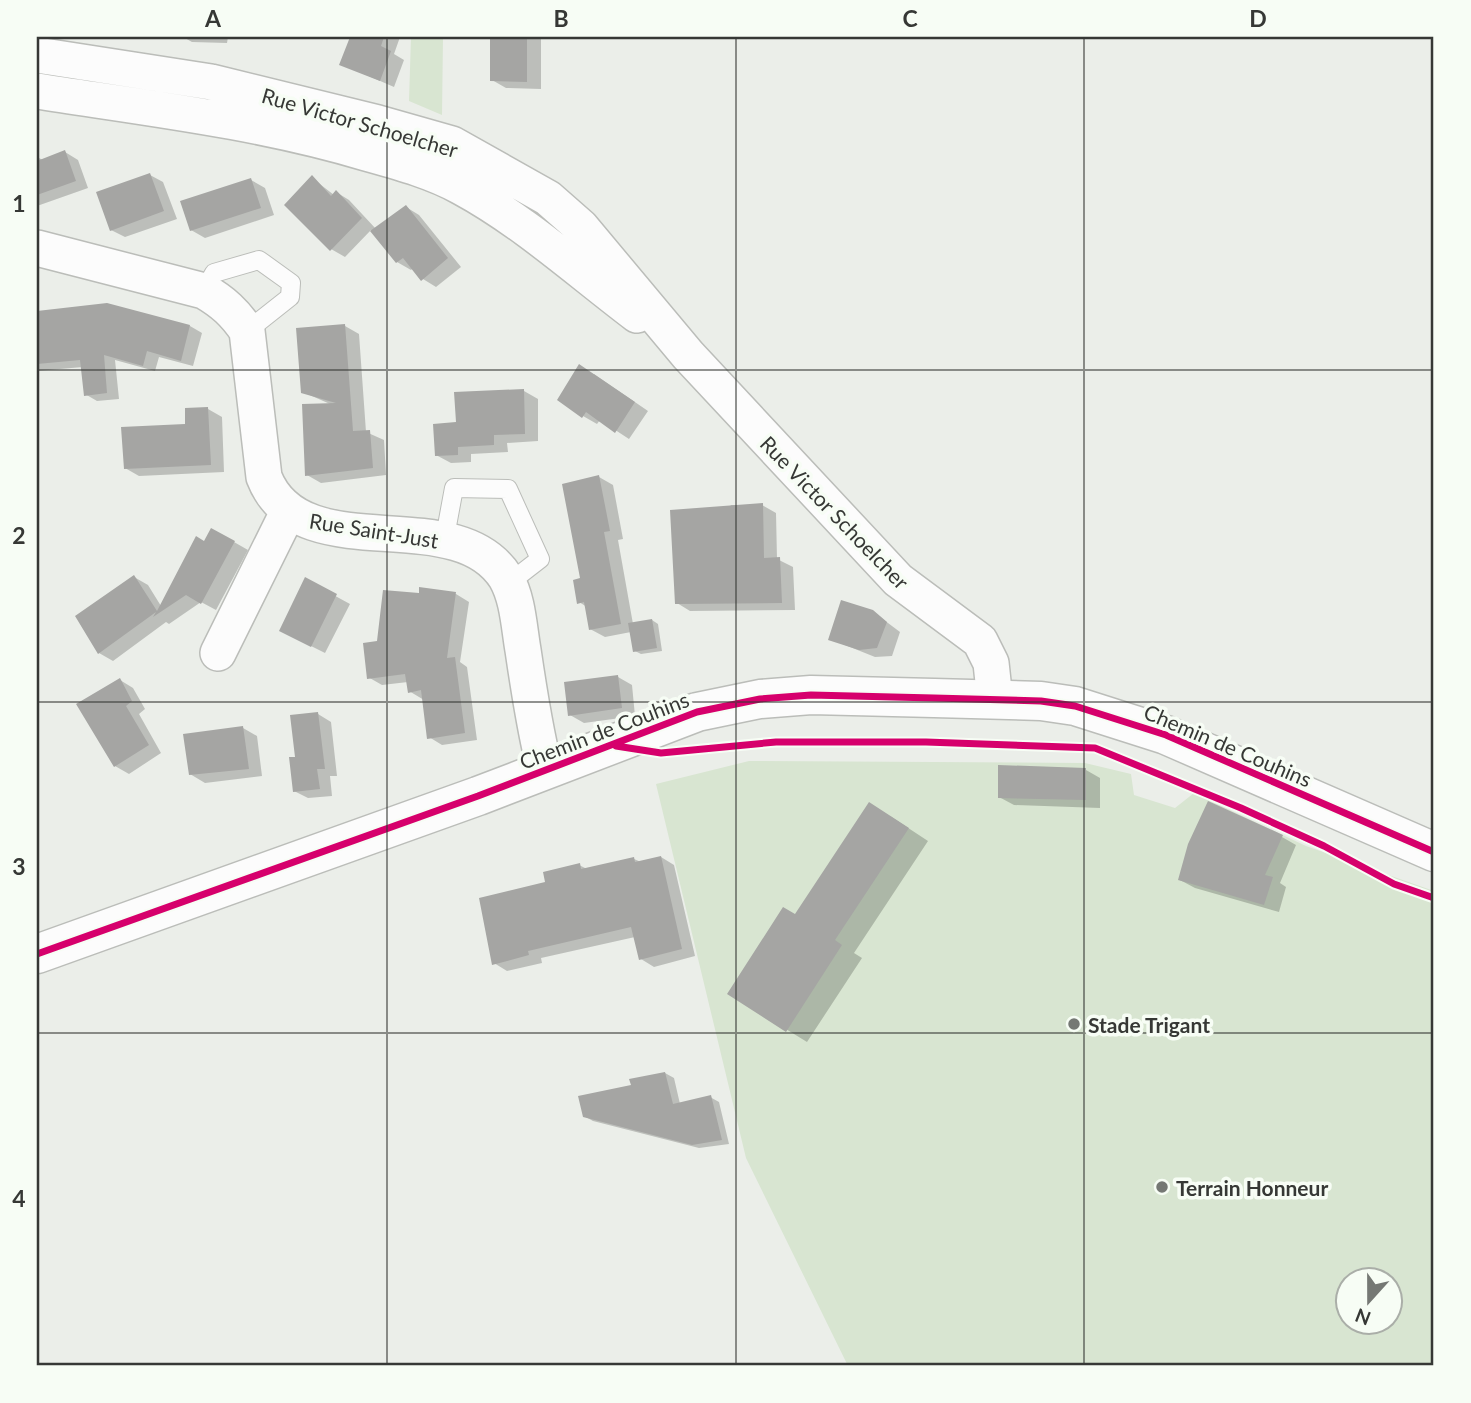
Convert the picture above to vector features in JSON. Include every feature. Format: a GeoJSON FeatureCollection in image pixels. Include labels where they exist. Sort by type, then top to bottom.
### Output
{"type":"FeatureCollection","features":[{"type":"Feature","properties":{"kind":"street","name":"Rue Victor Schoelcher"},"geometry":{"type":"LineString","coordinates":[[37,55],[223,85],[308,104],[452,144],[548,198],[582,227],[688,355],[898,580],[980,642],[991,663],[995,700]]}},
{"type":"Feature","properties":{"kind":"street","name":"Rue Victor Schoelcher"},"geometry":{"type":"LineString","coordinates":[[37,91],[237,123],[327,141],[409,165],[459,186],[490,205],[688,355]]}},
{"type":"Feature","properties":{"kind":"street"},"geometry":{"type":"LineString","coordinates":[[37,248],[204,291],[222,301],[247,331]]}},
{"type":"Feature","properties":{"kind":"street","name":"Rue Saint-Just"},"geometry":{"type":"LineString","coordinates":[[247,331],[264,477],[270,491],[288,512],[314,524],[472,548],[485,556],[509,583],[545,770]]}},
{"type":"Feature","properties":{"kind":"street"},"geometry":{"type":"LineString","coordinates":[[218,653],[288,512]]}},
{"type":"Feature","properties":{"kind":"street","name":"Chemin de Couhins"},"geometry":{"type":"LineString","coordinates":[[37,954],[545,770],[697,712],[735,703],[811,695],[995,700],[1075,706],[1166,736],[1434,852]]}},
{"type":"Feature","properties":{"kind":"lane"},"geometry":{"type":"LineString","coordinates":[[204,291],[214,273],[259,260],[291,283],[290,297],[247,331]]}},
{"type":"Feature","properties":{"kind":"lane"},"geometry":{"type":"LineString","coordinates":[[444,542],[454,488],[508,489],[540,559],[509,583]]}},
{"type":"Feature","properties":{"kind":"green space"},"geometry":{"type":"Polygon","coordinates":[[[411,37],[443,37],[442,115],[409,101],[411,37]]]}},
{"type":"Feature","properties":{"kind":"green space","name":"Stade Trigant"},"geometry":{"type":"Polygon","coordinates":[[[749,761],[1085,763],[1131,774],[1134,795],[1175,808],[1194,793],[1306,846],[1434,891],[1434,1366],[848,1366],[746,1158],[656,784],[749,761]]]}},
{"type":"Feature","properties":{"kind":"building"},"geometry":{"type":"Polygon","coordinates":[[[350,37],[384,37],[381,46],[391,51],[380,81],[339,65],[350,37]]]}},
{"type":"Feature","properties":{"kind":"building"},"geometry":{"type":"Polygon","coordinates":[[[490,37],[527,37],[527,82],[490,81],[490,37]]]}},
{"type":"Feature","properties":{"kind":"building"},"geometry":{"type":"Polygon","coordinates":[[[65,150],[76,181],[37,195],[37,161],[65,150]]]}},
{"type":"Feature","properties":{"kind":"building"},"geometry":{"type":"Polygon","coordinates":[[[150,173],[164,211],[110,231],[96,192],[150,173]]]}},
{"type":"Feature","properties":{"kind":"building"},"geometry":{"type":"Polygon","coordinates":[[[312,175],[331,196],[336,190],[362,218],[330,251],[284,205],[312,175]]]}},
{"type":"Feature","properties":{"kind":"building"},"geometry":{"type":"Polygon","coordinates":[[[251,178],[261,208],[190,231],[180,201],[251,178]]]}},
{"type":"Feature","properties":{"kind":"building"},"geometry":{"type":"Polygon","coordinates":[[[406,205],[448,258],[421,281],[403,258],[396,263],[370,231],[406,205]]]}},
{"type":"Feature","properties":{"kind":"building"},"geometry":{"type":"Polygon","coordinates":[[[107,303],[190,325],[181,361],[147,351],[143,366],[104,355],[107,393],[84,396],[80,360],[37,364],[37,311],[107,303]]]}},
{"type":"Feature","properties":{"kind":"building"},"geometry":{"type":"Polygon","coordinates":[[[345,324],[353,431],[370,430],[373,468],[305,476],[302,404],[336,403],[301,393],[296,328],[345,324]]]}},
{"type":"Feature","properties":{"kind":"building"},"geometry":{"type":"Polygon","coordinates":[[[579,364],[635,402],[615,433],[586,412],[582,418],[557,400],[579,364]]]}},
{"type":"Feature","properties":{"kind":"building"},"geometry":{"type":"Polygon","coordinates":[[[524,389],[525,434],[494,435],[494,445],[458,447],[458,455],[435,456],[433,424],[456,422],[454,392],[524,389]]]}},
{"type":"Feature","properties":{"kind":"building"},"geometry":{"type":"Polygon","coordinates":[[[208,407],[211,465],[124,469],[121,427],[185,424],[185,408],[208,407]]]}},
{"type":"Feature","properties":{"kind":"building"},"geometry":{"type":"Polygon","coordinates":[[[599,475],[610,531],[604,532],[621,624],[589,630],[584,602],[577,604],[573,580],[580,578],[562,484],[599,475]]]}},
{"type":"Feature","properties":{"kind":"building"},"geometry":{"type":"Polygon","coordinates":[[[763,503],[764,558],[780,557],[782,603],[675,604],[670,510],[763,503]]]}},
{"type":"Feature","properties":{"kind":"building"},"geometry":{"type":"Polygon","coordinates":[[[211,528],[235,541],[201,604],[186,595],[153,617],[156,612],[98,654],[75,616],[134,575],[157,611],[196,536],[204,541],[211,528]]]}},
{"type":"Feature","properties":{"kind":"building"},"geometry":{"type":"Polygon","coordinates":[[[305,577],[337,594],[311,647],[279,631],[305,577]]]}},
{"type":"Feature","properties":{"kind":"building"},"geometry":{"type":"Polygon","coordinates":[[[419,587],[456,592],[447,658],[455,657],[465,733],[427,739],[421,690],[408,693],[405,674],[367,679],[363,643],[377,641],[383,590],[419,593],[419,587]]]}},
{"type":"Feature","properties":{"kind":"building"},"geometry":{"type":"Polygon","coordinates":[[[841,600],[873,610],[887,622],[877,648],[859,650],[828,640],[841,600]]]}},
{"type":"Feature","properties":{"kind":"building"},"geometry":{"type":"Polygon","coordinates":[[[652,619],[657,648],[633,652],[628,623],[652,619]]]}},
{"type":"Feature","properties":{"kind":"building"},"geometry":{"type":"Polygon","coordinates":[[[618,675],[622,708],[568,716],[564,682],[618,675]]]}},
{"type":"Feature","properties":{"kind":"building"},"geometry":{"type":"Polygon","coordinates":[[[120,678],[132,701],[126,706],[149,745],[114,767],[76,704],[120,678]]]}},
{"type":"Feature","properties":{"kind":"building"},"geometry":{"type":"Polygon","coordinates":[[[318,712],[325,769],[317,769],[320,789],[293,792],[289,757],[295,757],[290,715],[318,712]]]}},
{"type":"Feature","properties":{"kind":"building"},"geometry":{"type":"Polygon","coordinates":[[[243,726],[249,769],[189,775],[183,734],[243,726]]]}},
{"type":"Feature","properties":{"kind":"building"},"geometry":{"type":"Polygon","coordinates":[[[998,765],[1086,768],[1086,800],[998,798],[998,765]]]}},
{"type":"Feature","properties":{"kind":"building"},"geometry":{"type":"Polygon","coordinates":[[[1208,801],[1283,835],[1265,875],[1273,877],[1264,905],[1178,880],[1188,844],[1208,801]]]}},
{"type":"Feature","properties":{"kind":"building"},"geometry":{"type":"Polygon","coordinates":[[[869,802],[909,828],[835,940],[842,945],[786,1032],[727,994],[783,907],[795,914],[869,802]]]}},
{"type":"Feature","properties":{"kind":"building"},"geometry":{"type":"Polygon","coordinates":[[[661,856],[682,949],[639,960],[631,927],[528,951],[529,955],[492,965],[479,898],[545,882],[543,872],[580,863],[581,869],[634,857],[635,862],[661,856]]]}},
{"type":"Feature","properties":{"kind":"building"},"geometry":{"type":"Polygon","coordinates":[[[665,1072],[673,1104],[711,1095],[722,1140],[692,1145],[583,1117],[578,1096],[631,1085],[629,1079],[665,1072]]]}},
{"type":"Feature","properties":{"kind":"cycle path"},"geometry":{"type":"LineString","coordinates":[[37,954],[478,796],[697,712],[760,699],[811,695],[1041,701],[1075,706],[1166,735],[1434,852]]}},
{"type":"Feature","properties":{"kind":"cycle path"},"geometry":{"type":"LineString","coordinates":[[616,746],[661,753],[776,742],[926,742],[1095,748],[1241,808],[1324,846],[1394,884],[1434,898]]}},
{"type":"Feature","properties":{"kind":"place","name":"Stade Trigant"},"geometry":{"type":"Point","coordinates":[1074,1024]}},
{"type":"Feature","properties":{"kind":"place","name":"Terrain Honneur"},"geometry":{"type":"Point","coordinates":[1162,1187]}}]}
